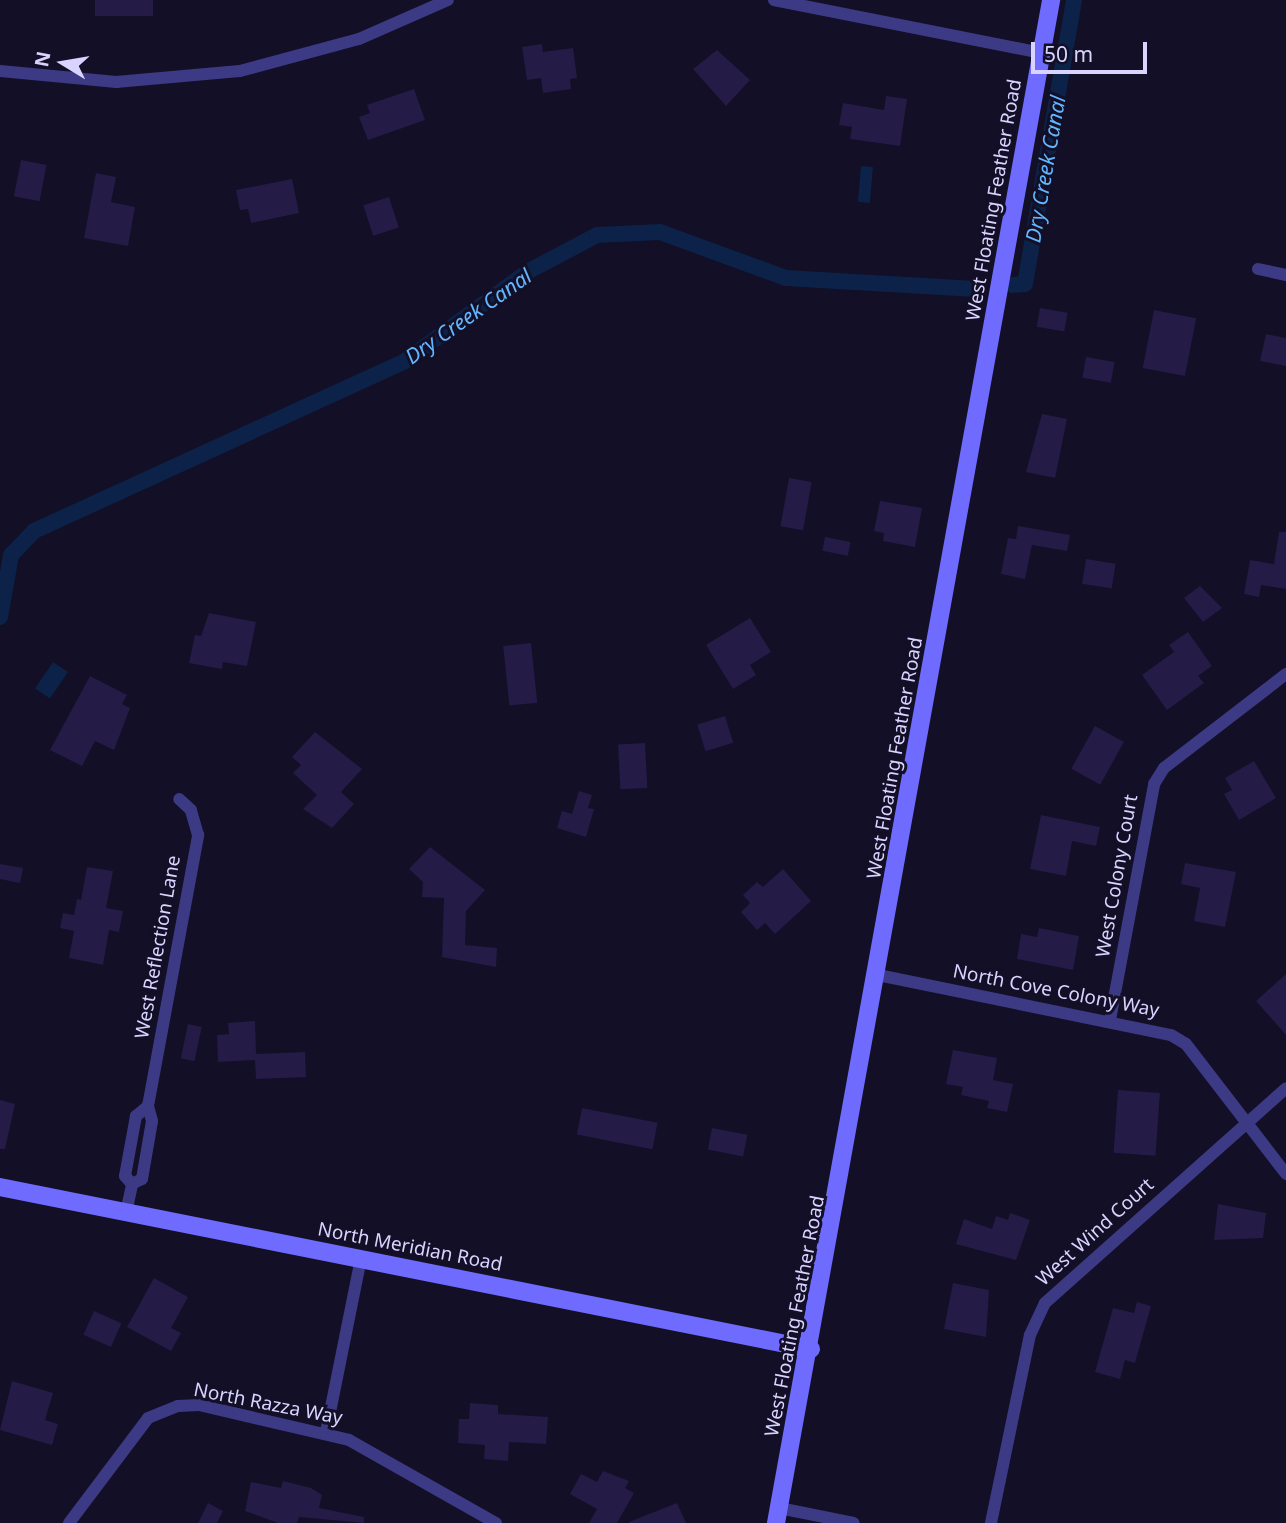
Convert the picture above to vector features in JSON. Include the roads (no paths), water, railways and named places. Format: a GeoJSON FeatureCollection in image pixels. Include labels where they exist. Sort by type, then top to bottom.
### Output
{"type":"FeatureCollection","features":[{"type":"Feature","properties":{"kind":"main road","name":"West Floating Feather Road"},"geometry":{"type":"LineString","coordinates":[[778,1516],[811,1349],[1051,0]]}},
{"type":"Feature","properties":{"kind":"main road","name":"North Meridian Road"},"geometry":{"type":"LineString","coordinates":[[0,1187],[811,1349]]}},
{"type":"Feature","properties":{"kind":"street"},"geometry":{"type":"LineString","coordinates":[[0,71],[116,82],[240,71],[359,40],[448,0]]}},
{"type":"Feature","properties":{"kind":"street"},"geometry":{"type":"LineString","coordinates":[[774,0],[1041,53]]}},
{"type":"Feature","properties":{"kind":"street"},"geometry":{"type":"LineString","coordinates":[[1258,270],[1286,275]]}},
{"type":"Feature","properties":{"kind":"street","name":"West Colony Court"},"geometry":{"type":"LineString","coordinates":[[1111,1020],[1154,784],[1164,768],[1286,674]]}},
{"type":"Feature","properties":{"kind":"street","name":"West Reflection Lane"},"geometry":{"type":"LineString","coordinates":[[127,1213],[132,1184],[125,1176],[136,1116],[148,1106],[198,835],[191,810],[179,799]]}},
{"type":"Feature","properties":{"kind":"street","name":"North Cove Colony Way"},"geometry":{"type":"LineString","coordinates":[[878,975],[1154,1029],[1186,1044],[1286,1174]]}},
{"type":"Feature","properties":{"kind":"street","name":"West Wind Court"},"geometry":{"type":"LineString","coordinates":[[991,1523],[1035,1318],[1045,1303],[1286,1088]]}},
{"type":"Feature","properties":{"kind":"street"},"geometry":{"type":"LineString","coordinates":[[326,1432],[361,1259]]}},
{"type":"Feature","properties":{"kind":"street","name":"North Razza Way"},"geometry":{"type":"LineString","coordinates":[[69,1523],[134,1432],[148,1418],[178,1406],[326,1432],[369,1450],[496,1523]]}},
{"type":"Feature","properties":{"kind":"street"},"geometry":{"type":"LineString","coordinates":[[778,1516],[854,1523]]}},
{"type":"Feature","properties":{"kind":"water"},"geometry":{"type":"Polygon","coordinates":[[[861,166],[873,167],[870,203],[858,202],[861,166]]]}},
{"type":"Feature","properties":{"kind":"water"},"geometry":{"type":"Polygon","coordinates":[[[53,662],[68,672],[50,699],[35,689],[53,662]]]}},
{"type":"Feature","properties":{"kind":"waterway","name":"Dry Creek Canal"},"geometry":{"type":"LineString","coordinates":[[1013,285],[1025,284],[1074,0]]}},
{"type":"Feature","properties":{"kind":"waterway","name":"Dry Creek Canal"},"geometry":{"type":"LineString","coordinates":[[0,617],[11,555],[34,531],[405,361],[529,271],[597,235],[660,232],[786,278],[976,289]]}}]}
